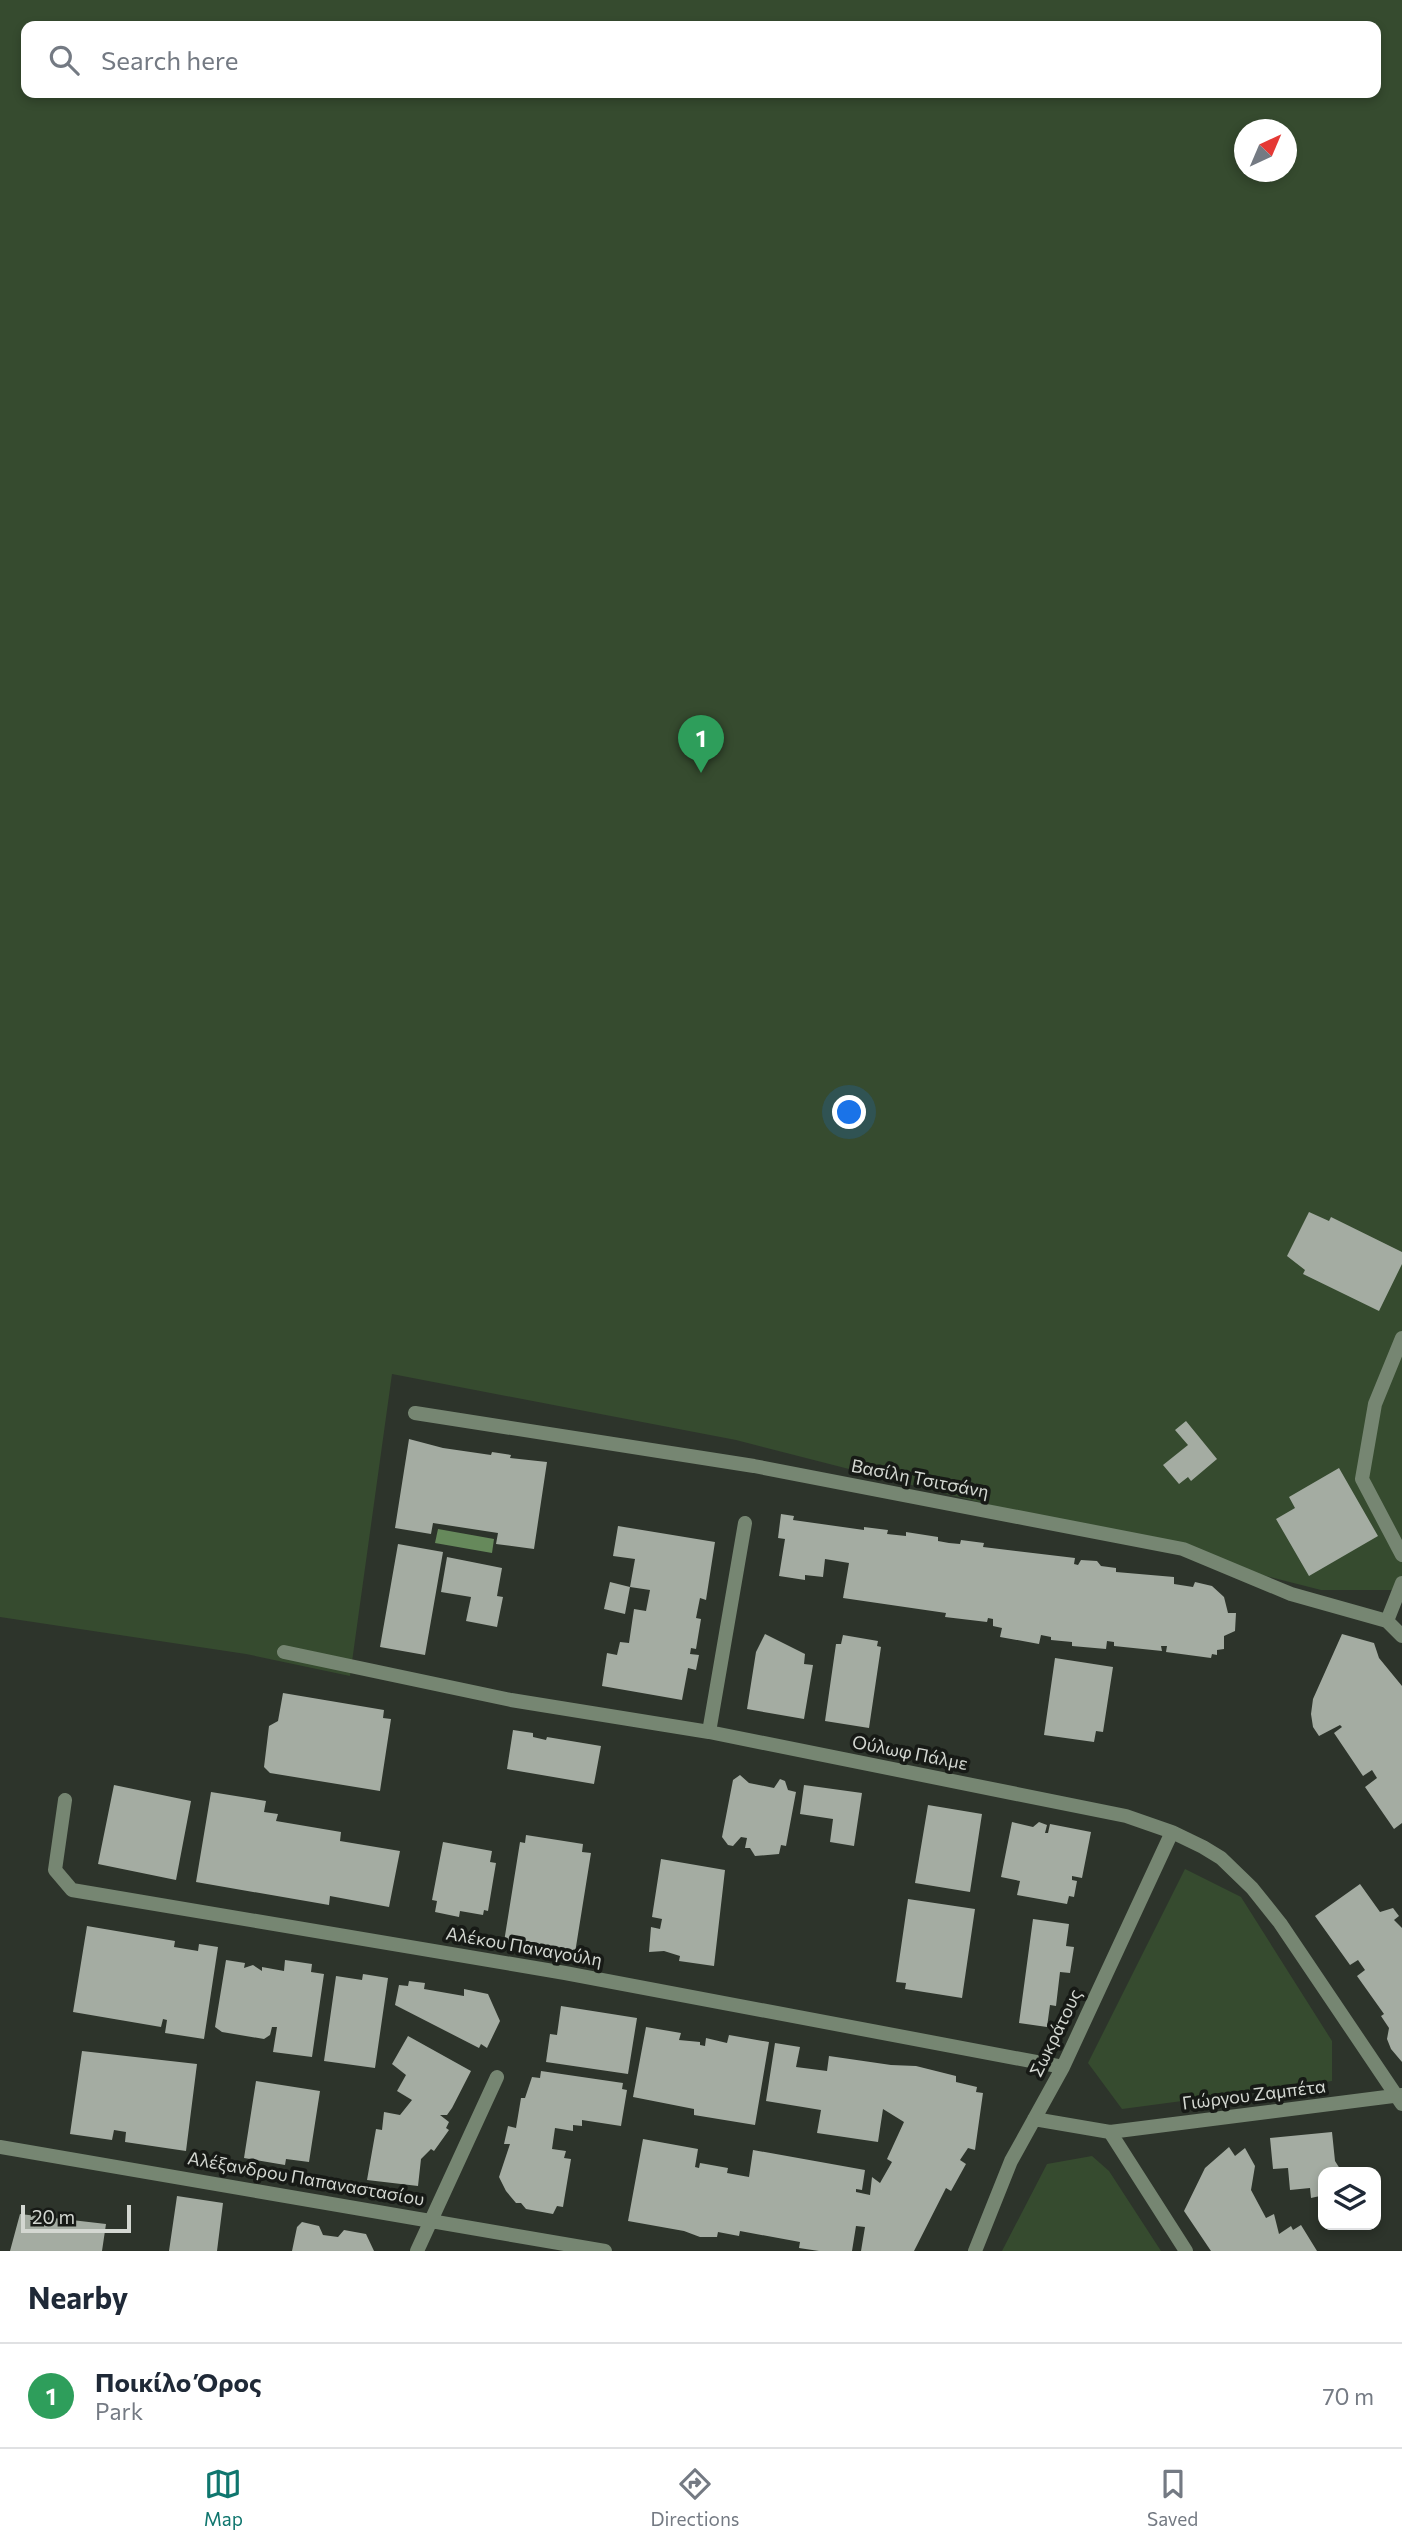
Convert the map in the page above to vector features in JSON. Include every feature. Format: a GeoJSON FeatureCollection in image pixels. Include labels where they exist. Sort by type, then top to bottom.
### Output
{"type":"FeatureCollection","features":[{"type":"Feature","properties":{"kind":"street"},"geometry":{"type":"LineString","coordinates":[[1402,1338],[1375,1404],[1362,1479],[1402,1555]]}},
{"type":"Feature","properties":{"kind":"street","name":"Βασίλη Τσιτσάνη"},"geometry":{"type":"LineString","coordinates":[[415,1413],[754,1466],[1183,1549],[1291,1594],[1387,1621],[1402,1636]]}},
{"type":"Feature","properties":{"kind":"street"},"geometry":{"type":"LineString","coordinates":[[709,1732],[745,1523]]}},
{"type":"Feature","properties":{"kind":"street"},"geometry":{"type":"LineString","coordinates":[[1387,1621],[1402,1583]]}},
{"type":"Feature","properties":{"kind":"street","name":"Ούλωφ Πάλμε"},"geometry":{"type":"LineString","coordinates":[[284,1652],[511,1700],[709,1732],[1126,1816],[1172,1832],[1220,1858],[1252,1888],[1280,1923],[1400,2098]]}},
{"type":"Feature","properties":{"kind":"street","name":"Αλέκου Παναγούλη"},"geometry":{"type":"LineString","coordinates":[[65,1800],[55,1870],[72,1890],[565,1973],[1063,2067]]}},
{"type":"Feature","properties":{"kind":"street","name":"Σωκράτους"},"geometry":{"type":"LineString","coordinates":[[975,2251],[1011,2161],[1063,2067],[1172,1832]]}},
{"type":"Feature","properties":{"kind":"street"},"geometry":{"type":"LineString","coordinates":[[417,2251],[429,2219],[497,2077]]}},
{"type":"Feature","properties":{"kind":"street","name":"Γιώργου Ζαμπέτα"},"geometry":{"type":"LineString","coordinates":[[1110,2132],[1400,2098]]}},
{"type":"Feature","properties":{"kind":"street"},"geometry":{"type":"LineString","coordinates":[[1034,2119],[1110,2132],[1186,2251]]}},
{"type":"Feature","properties":{"kind":"street","name":"Αλέξανδρου Παπαναστασίου"},"geometry":{"type":"LineString","coordinates":[[0,2147],[605,2251]]}},
{"type":"Feature","properties":{"kind":"shaded area"},"geometry":{"type":"Polygon","coordinates":[[[0,0],[1402,0],[1402,1590],[1321,1590],[736,1440],[392,1374],[350,1676],[246,1654],[0,1617],[0,0]]]}},
{"type":"Feature","properties":{"kind":"shaded area"},"geometry":{"type":"Polygon","coordinates":[[[438,1529],[494,1539],[492,1553],[435,1543],[438,1529]]]}},
{"type":"Feature","properties":{"kind":"shaded area"},"geometry":{"type":"Polygon","coordinates":[[[1185,1869],[1241,1897],[1332,2041],[1332,2081],[1122,2109],[1088,2063],[1185,1869]]]}},
{"type":"Feature","properties":{"kind":"shaded area"},"geometry":{"type":"Polygon","coordinates":[[[1092,2156],[1109,2171],[1161,2251],[1002,2251],[1047,2164],[1092,2156]]]}},
{"type":"Feature","properties":{"kind":"building"},"geometry":{"type":"Polygon","coordinates":[[[1309,1212],[1329,1221],[1331,1217],[1402,1252],[1402,1264],[1379,1311],[1303,1274],[1305,1270],[1287,1256],[1309,1212]]]}},
{"type":"Feature","properties":{"kind":"building"},"geometry":{"type":"Polygon","coordinates":[[[1186,1421],[1217,1459],[1191,1481],[1188,1477],[1179,1484],[1163,1465],[1188,1445],[1175,1430],[1186,1421]]]}},
{"type":"Feature","properties":{"kind":"building"},"geometry":{"type":"Polygon","coordinates":[[[409,1439],[443,1448],[491,1455],[492,1452],[511,1455],[510,1458],[547,1462],[534,1549],[496,1544],[498,1533],[433,1523],[431,1534],[395,1528],[409,1439]]]}},
{"type":"Feature","properties":{"kind":"building"},"geometry":{"type":"Polygon","coordinates":[[[1339,1468],[1378,1536],[1309,1576],[1276,1519],[1295,1508],[1289,1497],[1339,1468]]]}},
{"type":"Feature","properties":{"kind":"building"},"geometry":{"type":"Polygon","coordinates":[[[781,1514],[794,1516],[793,1520],[864,1530],[864,1527],[888,1530],[887,1534],[906,1536],[906,1532],[938,1537],[938,1541],[949,1543],[960,1544],[961,1540],[984,1543],[983,1547],[1075,1558],[1074,1564],[1078,1565],[1081,1560],[1097,1561],[1101,1566],[1116,1568],[1116,1572],[1174,1577],[1174,1584],[1193,1587],[1195,1582],[1212,1586],[1224,1597],[1228,1613],[1236,1613],[1235,1631],[1224,1636],[1224,1649],[1217,1650],[1217,1655],[1212,1654],[1211,1658],[1166,1652],[1167,1646],[1161,1646],[1162,1651],[1114,1646],[1114,1642],[1107,1641],[1106,1649],[1072,1646],[1072,1642],[1051,1640],[1051,1637],[1041,1635],[1039,1644],[1000,1637],[1002,1628],[993,1626],[993,1619],[988,1618],[987,1622],[945,1617],[946,1613],[843,1598],[849,1563],[825,1559],[823,1577],[805,1575],[805,1580],[779,1576],[785,1539],[778,1538],[781,1514]]]}},
{"type":"Feature","properties":{"kind":"building"},"geometry":{"type":"Polygon","coordinates":[[[618,1526],[715,1542],[706,1600],[700,1598],[696,1618],[701,1619],[696,1649],[691,1648],[690,1654],[699,1655],[696,1670],[688,1668],[682,1700],[602,1686],[607,1653],[617,1655],[620,1642],[629,1643],[634,1609],[646,1611],[650,1590],[630,1587],[635,1559],[613,1556],[618,1526]]]}},
{"type":"Feature","properties":{"kind":"building"},"geometry":{"type":"Polygon","coordinates":[[[398,1544],[443,1552],[425,1655],[380,1647],[398,1544]]]}},
{"type":"Feature","properties":{"kind":"building"},"geometry":{"type":"Polygon","coordinates":[[[447,1557],[502,1568],[497,1596],[503,1597],[497,1627],[466,1621],[471,1597],[441,1592],[447,1557]]]}},
{"type":"Feature","properties":{"kind":"building"},"geometry":{"type":"Polygon","coordinates":[[[610,1582],[630,1587],[625,1614],[604,1609],[610,1582]]]}},
{"type":"Feature","properties":{"kind":"building"},"geometry":{"type":"Polygon","coordinates":[[[765,1634],[805,1654],[804,1664],[813,1665],[804,1719],[747,1709],[756,1652],[765,1634]]]}},
{"type":"Feature","properties":{"kind":"building"},"geometry":{"type":"Polygon","coordinates":[[[1342,1634],[1374,1643],[1379,1658],[1402,1686],[1402,1823],[1394,1829],[1365,1787],[1377,1778],[1372,1770],[1363,1776],[1334,1733],[1342,1727],[1340,1725],[1319,1736],[1313,1727],[1313,1699],[1342,1634]]]}},
{"type":"Feature","properties":{"kind":"building"},"geometry":{"type":"Polygon","coordinates":[[[843,1635],[878,1641],[877,1646],[881,1647],[869,1728],[825,1721],[836,1644],[841,1644],[843,1635]]]}},
{"type":"Feature","properties":{"kind":"building"},"geometry":{"type":"Polygon","coordinates":[[[1055,1658],[1113,1667],[1103,1732],[1096,1731],[1094,1742],[1044,1735],[1055,1658]]]}},
{"type":"Feature","properties":{"kind":"building"},"geometry":{"type":"Polygon","coordinates":[[[283,1693],[384,1710],[383,1718],[391,1719],[380,1791],[270,1773],[264,1767],[269,1726],[278,1721],[283,1693]]]}},
{"type":"Feature","properties":{"kind":"building"},"geometry":{"type":"Polygon","coordinates":[[[513,1730],[533,1733],[533,1737],[546,1740],[547,1737],[601,1746],[594,1784],[507,1769],[513,1730]]]}},
{"type":"Feature","properties":{"kind":"building"},"geometry":{"type":"Polygon","coordinates":[[[740,1775],[749,1783],[774,1788],[780,1779],[785,1781],[788,1790],[796,1792],[786,1846],[781,1845],[779,1854],[755,1856],[750,1848],[745,1848],[747,1838],[741,1837],[733,1846],[728,1845],[722,1837],[733,1780],[740,1775]]]}},
{"type":"Feature","properties":{"kind":"building"},"geometry":{"type":"Polygon","coordinates":[[[114,1785],[191,1801],[176,1880],[98,1864],[114,1785]]]}},
{"type":"Feature","properties":{"kind":"building"},"geometry":{"type":"Polygon","coordinates":[[[804,1785],[862,1793],[854,1846],[830,1842],[833,1819],[800,1814],[804,1785]]]}},
{"type":"Feature","properties":{"kind":"building"},"geometry":{"type":"Polygon","coordinates":[[[211,1792],[266,1801],[264,1812],[278,1814],[276,1821],[341,1832],[340,1841],[400,1851],[389,1907],[330,1896],[329,1905],[196,1882],[211,1792]]]}},
{"type":"Feature","properties":{"kind":"building"},"geometry":{"type":"Polygon","coordinates":[[[928,1805],[982,1814],[970,1892],[915,1883],[928,1805]]]}},
{"type":"Feature","properties":{"kind":"building"},"geometry":{"type":"Polygon","coordinates":[[[1012,1822],[1033,1827],[1039,1822],[1047,1825],[1045,1833],[1048,1833],[1050,1824],[1091,1832],[1082,1878],[1072,1876],[1072,1880],[1077,1881],[1074,1897],[1069,1896],[1067,1904],[1017,1895],[1020,1881],[1001,1877],[1012,1822]]]}},
{"type":"Feature","properties":{"kind":"building"},"geometry":{"type":"Polygon","coordinates":[[[526,1835],[583,1844],[582,1852],[591,1853],[575,1953],[504,1942],[520,1842],[525,1843],[526,1835]]]}},
{"type":"Feature","properties":{"kind":"building"},"geometry":{"type":"Polygon","coordinates":[[[443,1842],[492,1851],[490,1862],[496,1863],[488,1911],[484,1910],[483,1915],[460,1911],[459,1917],[435,1912],[437,1901],[432,1900],[443,1842]]]}},
{"type":"Feature","properties":{"kind":"building"},"geometry":{"type":"Polygon","coordinates":[[[661,1859],[725,1870],[714,1966],[679,1961],[680,1956],[664,1951],[649,1952],[651,1927],[660,1929],[662,1919],[652,1917],[661,1859]]]}},
{"type":"Feature","properties":{"kind":"building"},"geometry":{"type":"Polygon","coordinates":[[[1360,1884],[1380,1912],[1393,1908],[1399,1916],[1394,1920],[1402,1928],[1402,2062],[1391,2049],[1387,2039],[1389,2028],[1381,2016],[1384,2014],[1357,1976],[1365,1970],[1358,1960],[1350,1965],[1315,1916],[1360,1884]]]}},
{"type":"Feature","properties":{"kind":"building"},"geometry":{"type":"Polygon","coordinates":[[[908,1899],[975,1909],[962,1998],[905,1989],[906,1983],[896,1982],[908,1899]]]}},
{"type":"Feature","properties":{"kind":"building"},"geometry":{"type":"Polygon","coordinates":[[[1033,1919],[1069,1924],[1066,1946],[1074,1947],[1070,1973],[1060,1972],[1056,2006],[1050,2005],[1047,2027],[1019,2023],[1033,1919]]]}},
{"type":"Feature","properties":{"kind":"building"},"geometry":{"type":"Polygon","coordinates":[[[87,1926],[175,1941],[174,1947],[198,1951],[199,1944],[218,1947],[204,2039],[165,2033],[167,2020],[163,2019],[161,2027],[73,2012],[87,1926]]]}},
{"type":"Feature","properties":{"kind":"building"},"geometry":{"type":"Polygon","coordinates":[[[226,1960],[245,1963],[244,1968],[253,1965],[262,1971],[262,1967],[284,1971],[285,1960],[312,1964],[311,1972],[324,1974],[312,2057],[273,2052],[277,2027],[272,2027],[270,2035],[264,2039],[222,2032],[215,2027],[226,1960]]]}},
{"type":"Feature","properties":{"kind":"building"},"geometry":{"type":"Polygon","coordinates":[[[363,1974],[388,1978],[375,2068],[324,2061],[336,1976],[362,1980],[363,1974]]]}},
{"type":"Feature","properties":{"kind":"building"},"geometry":{"type":"Polygon","coordinates":[[[409,1981],[425,1983],[424,1989],[464,1996],[464,1989],[488,1994],[500,2021],[487,2048],[481,2044],[479,2048],[395,2005],[399,1985],[408,1986],[409,1981]]]}},
{"type":"Feature","properties":{"kind":"building"},"geometry":{"type":"Polygon","coordinates":[[[561,2006],[637,2018],[628,2074],[546,2062],[550,2034],[557,2035],[561,2006]]]}},
{"type":"Feature","properties":{"kind":"building"},"geometry":{"type":"Polygon","coordinates":[[[646,2027],[681,2033],[679,2040],[700,2042],[700,2045],[705,2046],[706,2038],[727,2043],[729,2035],[769,2042],[755,2125],[694,2115],[694,2109],[633,2097],[646,2027]]]}},
{"type":"Feature","properties":{"kind":"building"},"geometry":{"type":"Polygon","coordinates":[[[408,2036],[471,2071],[452,2108],[447,2115],[440,2115],[449,2122],[446,2128],[449,2130],[434,2151],[431,2149],[421,2159],[418,2186],[367,2180],[376,2129],[382,2130],[384,2112],[400,2115],[412,2100],[397,2091],[406,2075],[392,2064],[408,2036]]]}},
{"type":"Feature","properties":{"kind":"building"},"geometry":{"type":"Polygon","coordinates":[[[775,2043],[800,2047],[796,2067],[827,2071],[829,2056],[916,2066],[956,2076],[956,2082],[977,2087],[976,2092],[983,2093],[975,2150],[968,2148],[960,2160],[966,2164],[951,2191],[946,2188],[914,2251],[861,2251],[865,2227],[856,2226],[852,2251],[819,2251],[799,2248],[800,2242],[740,2231],[739,2236],[718,2232],[717,2237],[700,2237],[684,2231],[628,2221],[643,2139],[698,2149],[695,2167],[699,2168],[700,2163],[728,2168],[727,2173],[749,2177],[753,2150],[865,2170],[862,2190],[856,2189],[856,2192],[870,2195],[872,2177],[880,2183],[892,2162],[887,2159],[904,2122],[883,2109],[878,2142],[817,2133],[821,2110],[766,2101],[775,2043]]]}},
{"type":"Feature","properties":{"kind":"building"},"geometry":{"type":"Polygon","coordinates":[[[82,2051],[197,2064],[186,2151],[125,2142],[126,2132],[114,2130],[112,2140],[70,2134],[82,2051]]]}},
{"type":"Feature","properties":{"kind":"building"},"geometry":{"type":"Polygon","coordinates":[[[541,2071],[623,2083],[622,2089],[627,2090],[621,2126],[582,2120],[582,2126],[573,2125],[573,2131],[555,2128],[552,2149],[566,2151],[564,2158],[571,2159],[563,2207],[557,2206],[553,2214],[526,2209],[521,2203],[516,2203],[499,2177],[510,2144],[504,2144],[508,2126],[516,2128],[521,2098],[525,2098],[532,2077],[540,2078],[541,2071]]]}},
{"type":"Feature","properties":{"kind":"building"},"geometry":{"type":"Polygon","coordinates":[[[256,2081],[320,2091],[309,2162],[286,2159],[285,2165],[244,2158],[256,2081]]]}},
{"type":"Feature","properties":{"kind":"building"},"geometry":{"type":"Polygon","coordinates":[[[1332,2132],[1335,2161],[1339,2167],[1318,2167],[1318,2196],[1311,2198],[1310,2188],[1290,2190],[1288,2168],[1273,2169],[1270,2138],[1332,2132]]]}},
{"type":"Feature","properties":{"kind":"building"},"geometry":{"type":"Polygon","coordinates":[[[1229,2147],[1235,2156],[1245,2148],[1255,2166],[1251,2190],[1266,2218],[1274,2214],[1279,2234],[1291,2226],[1293,2230],[1301,2225],[1317,2251],[1211,2251],[1184,2211],[1205,2168],[1229,2147]]]}},
{"type":"Feature","properties":{"kind":"building"},"geometry":{"type":"Polygon","coordinates":[[[177,2196],[223,2203],[217,2251],[169,2251],[177,2196]]]}},
{"type":"Feature","properties":{"kind":"building"},"geometry":{"type":"Polygon","coordinates":[[[20,2214],[106,2224],[102,2251],[10,2251],[20,2214]]]}},
{"type":"Feature","properties":{"kind":"building"},"geometry":{"type":"Polygon","coordinates":[[[302,2222],[319,2226],[323,2235],[338,2237],[344,2230],[366,2234],[374,2251],[292,2251],[297,2227],[302,2222]]]}},
{"type":"Feature","properties":{"kind":"place","name":"Ποικίλο Όρος"},"geometry":{"type":"Point","coordinates":[701,773]}}]}
